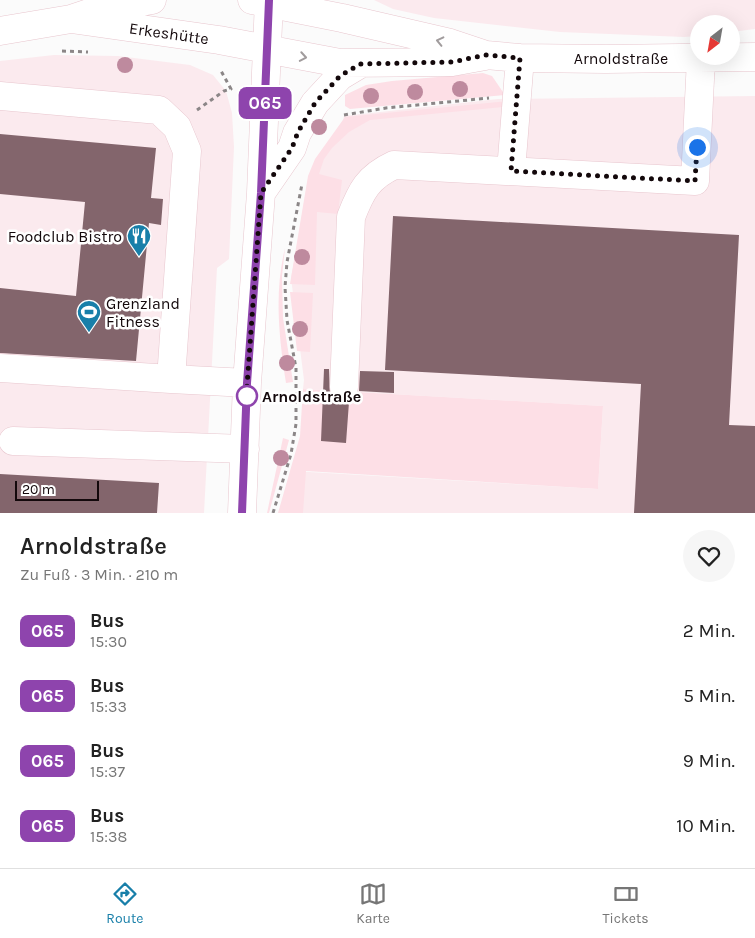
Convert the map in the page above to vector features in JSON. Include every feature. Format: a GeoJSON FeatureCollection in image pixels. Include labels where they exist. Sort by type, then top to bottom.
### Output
{"type":"FeatureCollection","features":[{"type":"Feature","properties":{"kind":"street","name":"Erkeshütte"},"geometry":{"type":"LineString","coordinates":[[0,31],[71,19],[101,9],[152,0]]}},
{"type":"Feature","properties":{"kind":"street"},"geometry":{"type":"LineString","coordinates":[[242,513],[247,383],[261,193],[266,50],[263,1]]}},
{"type":"Feature","properties":{"kind":"street","name":"Arnoldstraße"},"geometry":{"type":"LineString","coordinates":[[263,1],[450,43],[486,55],[520,58],[690,58]]}},
{"type":"Feature","properties":{"kind":"street","name":"Erkeshütte"},"geometry":{"type":"LineString","coordinates":[[71,19],[219,40],[266,50]]}},
{"type":"Feature","properties":{"kind":"street","name":"Arnoldstraße"},"geometry":{"type":"LineString","coordinates":[[266,50],[340,63],[360,64],[452,62],[486,55]]}},
{"type":"Feature","properties":{"kind":"street","name":"Arnoldstraße"},"geometry":{"type":"LineString","coordinates":[[740,57],[755,57]]}},
{"type":"Feature","properties":{"kind":"street"},"geometry":{"type":"LineString","coordinates":[[511,171],[520,58]]}},
{"type":"Feature","properties":{"kind":"street"},"geometry":{"type":"LineString","coordinates":[[261,193],[292,148],[298,132],[315,103],[340,76],[360,64]]}},
{"type":"Feature","properties":{"kind":"street"},"geometry":{"type":"LineString","coordinates":[[344,387],[351,217],[360,193],[378,172],[394,164],[695,181],[701,65]]}},
{"type":"Feature","properties":{"kind":"street"},"geometry":{"type":"LineString","coordinates":[[0,96],[158,110],[175,125],[188,150],[171,379]]}},
{"type":"Feature","properties":{"kind":"street"},"geometry":{"type":"LineString","coordinates":[[0,368],[247,383]]}},
{"type":"Feature","properties":{"kind":"street"},"geometry":{"type":"LineString","coordinates":[[14,441],[245,449]]}},
{"type":"Feature","properties":{"kind":"path"},"geometry":{"type":"LineString","coordinates":[[175,125],[224,91],[230,89],[220,69]]}},
{"type":"Feature","properties":{"kind":"path"},"geometry":{"type":"LineString","coordinates":[[338,118],[347,113],[490,98]]}},
{"type":"Feature","properties":{"kind":"path"},"geometry":{"type":"LineString","coordinates":[[273,513],[291,454],[296,424],[296,368],[287,320],[285,287],[286,262],[303,181]]}},
{"type":"Feature","properties":{"kind":"shaded area"},"geometry":{"type":"Polygon","coordinates":[[[374,0],[755,0],[755,29],[740,31],[740,15],[690,15],[690,37],[560,32],[434,18],[393,9],[374,0]]]}},
{"type":"Feature","properties":{"kind":"shaded area"},"geometry":{"type":"Polygon","coordinates":[[[54,55],[118,56],[190,65],[213,75],[226,91],[232,113],[234,147],[229,259],[217,268],[204,513],[0,513],[0,61],[54,55]]]}},
{"type":"Feature","properties":{"kind":"shaded area"},"geometry":{"type":"Polygon","coordinates":[[[483,73],[492,76],[505,95],[350,109],[345,106],[345,95],[366,85],[483,73]]]}},
{"type":"Feature","properties":{"kind":"shaded area"},"geometry":{"type":"Polygon","coordinates":[[[755,96],[755,513],[282,513],[292,471],[598,489],[603,406],[303,389],[304,380],[291,278],[311,175],[341,130],[344,116],[498,99],[755,96]]]}},
{"type":"Feature","properties":{"kind":"shaded area"},"geometry":{"type":"Polygon","coordinates":[[[508,101],[503,107],[370,120],[349,132],[332,148],[324,159],[319,174],[342,180],[338,214],[317,212],[315,285],[290,284],[308,176],[315,159],[345,117],[508,101]]]}},
{"type":"Feature","properties":{"kind":"shaded area"},"geometry":{"type":"Polygon","coordinates":[[[285,248],[282,276],[283,318],[293,382],[286,383],[279,316],[280,282],[285,248]]]}},
{"type":"Feature","properties":{"kind":"shaded area"},"geometry":{"type":"Polygon","coordinates":[[[290,292],[313,293],[310,352],[297,351],[290,292]]]}},
{"type":"Feature","properties":{"kind":"shaded area"},"geometry":{"type":"Polygon","coordinates":[[[303,389],[603,406],[598,489],[306,471],[303,513],[278,513],[300,436],[303,389]]]}},
{"type":"Feature","properties":{"kind":"shaded area"},"geometry":{"type":"Polygon","coordinates":[[[283,438],[289,440],[269,513],[267,513],[283,438]]]}},
{"type":"Feature","properties":{"kind":"building"},"geometry":{"type":"Polygon","coordinates":[[[0,134],[156,148],[151,198],[163,199],[161,225],[149,223],[136,361],[0,353],[0,288],[76,296],[85,202],[0,194],[0,134]]]}},
{"type":"Feature","properties":{"kind":"building"},"geometry":{"type":"Polygon","coordinates":[[[393,216],[739,235],[729,425],[755,426],[755,513],[634,513],[641,384],[385,370],[393,216]]]}},
{"type":"Feature","properties":{"kind":"building"},"geometry":{"type":"Polygon","coordinates":[[[324,369],[329,369],[330,395],[336,400],[349,402],[346,443],[321,441],[324,369]]]}},
{"type":"Feature","properties":{"kind":"building"},"geometry":{"type":"Polygon","coordinates":[[[360,371],[394,372],[394,393],[359,391],[360,371]]]}},
{"type":"Feature","properties":{"kind":"building"},"geometry":{"type":"Polygon","coordinates":[[[0,474],[159,483],[157,513],[0,513],[0,474]]]}},
{"type":"Feature","properties":{"kind":"bus line","name":"065"},"geometry":{"type":"LineString","coordinates":[[242,513],[247,383],[261,193],[269,0]]}},
{"type":"Feature","properties":{"kind":"place","name":"Foodclub Bistro"},"geometry":{"type":"Point","coordinates":[139,257]}},
{"type":"Feature","properties":{"kind":"place","name":"Grenzland Fitness"},"geometry":{"type":"Point","coordinates":[89,333]}},
{"type":"Feature","properties":{"kind":"place","name":"Arnoldstraße"},"geometry":{"type":"Point","coordinates":[247,396]}},
{"type":"Feature","properties":{"kind":"route"},"geometry":{"type":"LineString","coordinates":[[247,396],[246,400],[261,193],[292,148],[298,132],[315,103],[340,76],[360,64],[452,62],[486,55],[520,58],[511,171],[695,181],[697,147]]}}]}
